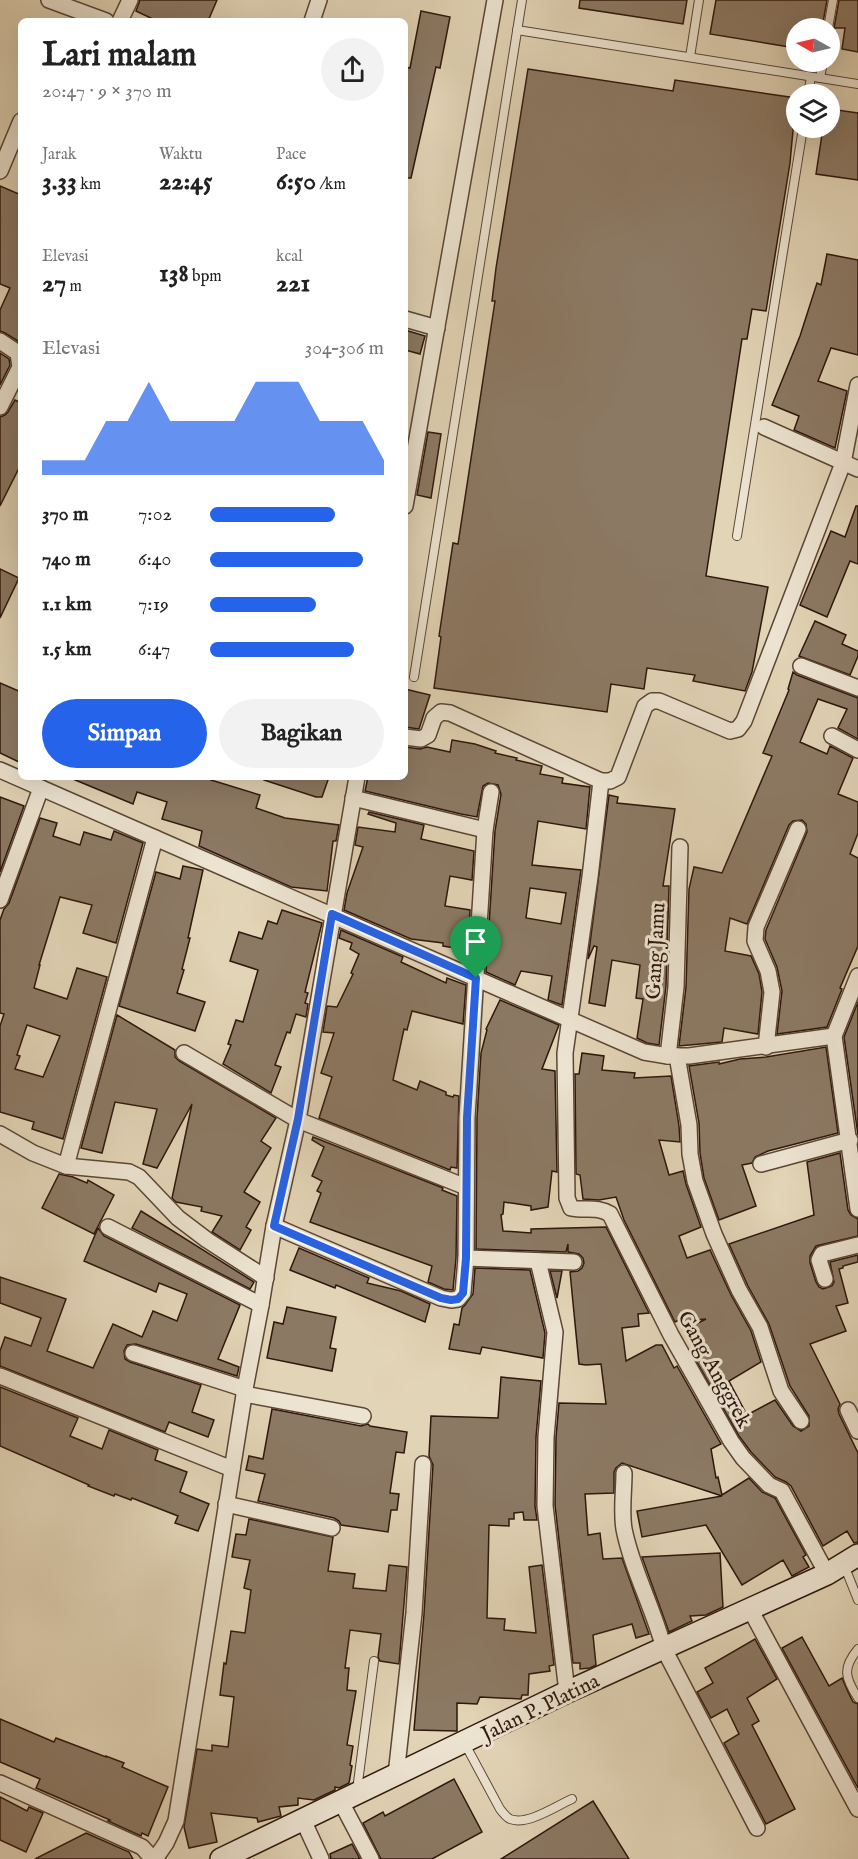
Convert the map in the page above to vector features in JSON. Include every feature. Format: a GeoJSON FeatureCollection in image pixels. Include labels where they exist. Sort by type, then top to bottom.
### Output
{"type":"FeatureCollection","features":[{"type":"Feature","properties":{"kind":"street"},"geometry":{"type":"LineString","coordinates":[[49,0],[65,14],[88,18]]}},
{"type":"Feature","properties":{"kind":"street"},"geometry":{"type":"LineString","coordinates":[[121,18],[130,0]]}},
{"type":"Feature","properties":{"kind":"street"},"geometry":{"type":"LineString","coordinates":[[313,18],[319,0]]}},
{"type":"Feature","properties":{"kind":"street"},"geometry":{"type":"LineString","coordinates":[[408,489],[495,0]]}},
{"type":"Feature","properties":{"kind":"street"},"geometry":{"type":"LineString","coordinates":[[0,171],[18,128]]}},
{"type":"Feature","properties":{"kind":"street"},"geometry":{"type":"LineString","coordinates":[[408,320],[437,328]]}},
{"type":"Feature","properties":{"kind":"street"},"geometry":{"type":"LineString","coordinates":[[0,341],[18,353]]}},
{"type":"Feature","properties":{"kind":"street"},"geometry":{"type":"LineString","coordinates":[[0,407],[18,371]]}},
{"type":"Feature","properties":{"kind":"street"},"geometry":{"type":"LineString","coordinates":[[408,738],[421,739],[428,735],[434,718],[441,712],[450,713],[601,780],[610,781],[618,777],[645,706],[652,701],[659,701],[730,731],[738,729],[744,721],[843,463],[858,385]]}},
{"type":"Feature","properties":{"kind":"street"},"geometry":{"type":"LineString","coordinates":[[764,427],[858,469]]}},
{"type":"Feature","properties":{"kind":"street"},"geometry":{"type":"LineString","coordinates":[[801,666],[858,688]]}},
{"type":"Feature","properties":{"kind":"street"},"geometry":{"type":"LineString","coordinates":[[832,736],[858,750]]}},
{"type":"Feature","properties":{"kind":"street"},"geometry":{"type":"LineString","coordinates":[[0,770],[18,778]]}},
{"type":"Feature","properties":{"kind":"street"},"geometry":{"type":"LineString","coordinates":[[23,780],[644,1052],[672,1056],[766,1047],[834,1036]]}},
{"type":"Feature","properties":{"kind":"street"},"geometry":{"type":"LineString","coordinates":[[0,1783],[142,1847],[154,1859],[166,1843],[176,1821],[245,1392],[274,1226],[298,1119],[356,780]]}},
{"type":"Feature","properties":{"kind":"street"},"geometry":{"type":"LineString","coordinates":[[570,1019],[601,780]]}},
{"type":"Feature","properties":{"kind":"street"},"geometry":{"type":"LineString","coordinates":[[0,900],[41,788]]}},
{"type":"Feature","properties":{"kind":"street"},"geometry":{"type":"LineString","coordinates":[[274,1226],[441,1298],[458,1299],[463,1293],[466,1258],[467,1118],[485,831],[491,792]]}},
{"type":"Feature","properties":{"kind":"street"},"geometry":{"type":"LineString","coordinates":[[353,798],[485,831]]}},
{"type":"Feature","properties":{"kind":"street"},"geometry":{"type":"LineString","coordinates":[[766,1047],[772,992],[768,971],[755,941],[756,927],[798,829]]}},
{"type":"Feature","properties":{"kind":"street"},"geometry":{"type":"LineString","coordinates":[[66,1166],[155,838]]}},
{"type":"Feature","properties":{"kind":"street","name":"Gang Jamu"},"geometry":{"type":"LineString","coordinates":[[680,847],[672,1056],[690,1125],[690,1154],[695,1181],[714,1234],[739,1290],[760,1327],[782,1391],[801,1421]]}},
{"type":"Feature","properties":{"kind":"street"},"geometry":{"type":"LineString","coordinates":[[858,976],[834,1036],[858,1209]]}},
{"type":"Feature","properties":{"kind":"street","name":"Gang Anggrek"},"geometry":{"type":"LineString","coordinates":[[570,1019],[565,1053],[567,1198],[571,1208],[582,1211],[596,1208],[610,1214],[670,1335],[731,1441],[769,1485],[782,1491],[843,1564]]}},
{"type":"Feature","properties":{"kind":"street"},"geometry":{"type":"LineString","coordinates":[[184,1053],[298,1119],[466,1186]]}},
{"type":"Feature","properties":{"kind":"street"},"geometry":{"type":"LineString","coordinates":[[0,1134],[33,1153],[66,1166],[129,1172],[139,1177],[178,1218],[207,1240],[266,1278]]}},
{"type":"Feature","properties":{"kind":"street"},"geometry":{"type":"LineString","coordinates":[[761,1164],[850,1140]]}},
{"type":"Feature","properties":{"kind":"street"},"geometry":{"type":"LineString","coordinates":[[108,1227],[261,1305]]}},
{"type":"Feature","properties":{"kind":"street"},"geometry":{"type":"LineString","coordinates":[[825,1279],[819,1260],[822,1254],[858,1245]]}},
{"type":"Feature","properties":{"kind":"street"},"geometry":{"type":"LineString","coordinates":[[466,1258],[574,1262]]}},
{"type":"Feature","properties":{"kind":"street"},"geometry":{"type":"LineString","coordinates":[[538,1261],[555,1332],[546,1437],[545,1506],[567,1692]]}},
{"type":"Feature","properties":{"kind":"street"},"geometry":{"type":"LineString","coordinates":[[133,1353],[245,1392],[363,1416]]}},
{"type":"Feature","properties":{"kind":"street"},"geometry":{"type":"LineString","coordinates":[[0,1376],[232,1469]]}},
{"type":"Feature","properties":{"kind":"street"},"geometry":{"type":"LineString","coordinates":[[848,1410],[858,1431]]}},
{"type":"Feature","properties":{"kind":"street"},"geometry":{"type":"LineString","coordinates":[[396,1774],[414,1613],[423,1464]]}},
{"type":"Feature","properties":{"kind":"street"},"geometry":{"type":"LineString","coordinates":[[624,1473],[624,1527],[664,1649],[758,1828]]}},
{"type":"Feature","properties":{"kind":"street"},"geometry":{"type":"LineString","coordinates":[[226,1504],[332,1528]]}},
{"type":"Feature","properties":{"kind":"street","name":"Jalan P. Platina"},"geometry":{"type":"LineString","coordinates":[[221,1859],[567,1692],[664,1649],[843,1564]]}},
{"type":"Feature","properties":{"kind":"street"},"geometry":{"type":"LineString","coordinates":[[750,1609],[858,1809]]}},
{"type":"Feature","properties":{"kind":"street"},"geometry":{"type":"LineString","coordinates":[[349,1798],[371,1859]]}},
{"type":"Feature","properties":{"kind":"street"},"geometry":{"type":"LineString","coordinates":[[303,1820],[321,1859]]}},
{"type":"Feature","properties":{"kind":"lane"},"geometry":{"type":"LineString","coordinates":[[414,677],[522,0]]}},
{"type":"Feature","properties":{"kind":"lane"},"geometry":{"type":"LineString","coordinates":[[690,57],[699,0]]}},
{"type":"Feature","properties":{"kind":"lane"},"geometry":{"type":"LineString","coordinates":[[830,18],[833,0]]}},
{"type":"Feature","properties":{"kind":"lane"},"geometry":{"type":"LineString","coordinates":[[517,30],[858,84]]}},
{"type":"Feature","properties":{"kind":"lane"},"geometry":{"type":"LineString","coordinates":[[820,78],[821,72]]}},
{"type":"Feature","properties":{"kind":"lane"},"geometry":{"type":"LineString","coordinates":[[810,84],[811,77]]}},
{"type":"Feature","properties":{"kind":"lane"},"geometry":{"type":"LineString","coordinates":[[737,536],[800,138]]}},
{"type":"Feature","properties":{"kind":"lane"},"geometry":{"type":"LineString","coordinates":[[843,1564],[858,1599]]}},
{"type":"Feature","properties":{"kind":"lane"},"geometry":{"type":"LineString","coordinates":[[858,1649],[849,1660],[847,1674],[850,1686],[858,1698]]}},
{"type":"Feature","properties":{"kind":"lane"},"geometry":{"type":"LineString","coordinates":[[349,1798],[374,1660]]}},
{"type":"Feature","properties":{"kind":"lane"},"geometry":{"type":"LineString","coordinates":[[464,1743],[500,1809],[508,1818],[520,1821],[530,1819],[572,1799]]}},
{"type":"Feature","properties":{"kind":"building"},"geometry":{"type":"Polygon","coordinates":[[[140,0],[217,0],[209,18],[151,18],[136,11],[140,0]]]}},
{"type":"Feature","properties":{"kind":"building"},"geometry":{"type":"Polygon","coordinates":[[[580,0],[687,0],[683,24],[579,8],[580,0]]]}},
{"type":"Feature","properties":{"kind":"building"},"geometry":{"type":"Polygon","coordinates":[[[716,0],[827,0],[824,18],[786,18],[786,46],[710,34],[716,0]]]}},
{"type":"Feature","properties":{"kind":"building"},"geometry":{"type":"Polygon","coordinates":[[[839,0],[858,0],[858,52],[842,49],[845,28],[840,28],[840,18],[836,18],[839,0]]]}},
{"type":"Feature","properties":{"kind":"building"},"geometry":{"type":"Polygon","coordinates":[[[421,11],[450,17],[440,68],[436,67],[411,178],[408,178],[408,68],[410,68],[421,11]]]}},
{"type":"Feature","properties":{"kind":"building"},"geometry":{"type":"Polygon","coordinates":[[[528,69],[673,91],[675,80],[786,97],[786,138],[792,138],[790,163],[766,311],[752,309],[747,339],[742,339],[706,576],[768,587],[752,672],[745,691],[693,681],[695,675],[647,668],[644,689],[611,684],[607,712],[434,688],[453,543],[458,544],[495,301],[492,301],[528,69]]]}},
{"type":"Feature","properties":{"kind":"building"},"geometry":{"type":"Polygon","coordinates":[[[840,110],[858,113],[858,180],[816,174],[821,138],[840,138],[840,110]]]}},
{"type":"Feature","properties":{"kind":"building"},"geometry":{"type":"Polygon","coordinates":[[[0,186],[18,194],[18,341],[0,331],[0,310],[10,288],[0,284],[0,186]]]}},
{"type":"Feature","properties":{"kind":"building"},"geometry":{"type":"Polygon","coordinates":[[[827,254],[858,260],[858,355],[831,348],[818,381],[847,391],[835,448],[794,430],[799,416],[772,405],[800,336],[817,283],[821,285],[827,254]]]}},
{"type":"Feature","properties":{"kind":"building"},"geometry":{"type":"Polygon","coordinates":[[[408,331],[425,336],[420,354],[408,351],[408,331]]]}},
{"type":"Feature","properties":{"kind":"building"},"geometry":{"type":"Polygon","coordinates":[[[0,353],[9,359],[10,365],[0,385],[0,353]]]}},
{"type":"Feature","properties":{"kind":"building"},"geometry":{"type":"Polygon","coordinates":[[[15,400],[18,402],[18,470],[0,506],[0,417],[8,412],[15,400]]]}},
{"type":"Feature","properties":{"kind":"building"},"geometry":{"type":"Polygon","coordinates":[[[428,432],[441,434],[431,498],[417,495],[428,432]]]}},
{"type":"Feature","properties":{"kind":"building"},"geometry":{"type":"Polygon","coordinates":[[[856,506],[858,506],[858,564],[850,561],[827,617],[800,605],[831,531],[845,537],[856,506]]]}},
{"type":"Feature","properties":{"kind":"building"},"geometry":{"type":"Polygon","coordinates":[[[0,569],[18,578],[18,580],[0,618],[0,569]]]}},
{"type":"Feature","properties":{"kind":"building"},"geometry":{"type":"Polygon","coordinates":[[[815,621],[846,635],[842,644],[858,651],[850,675],[799,656],[815,621]]]}},
{"type":"Feature","properties":{"kind":"building"},"geometry":{"type":"Polygon","coordinates":[[[793,672],[858,698],[858,739],[838,728],[847,709],[818,699],[800,742],[827,754],[830,746],[853,758],[838,794],[858,802],[858,833],[850,854],[858,858],[858,946],[827,1027],[777,1034],[782,991],[777,967],[765,939],[766,930],[807,832],[806,824],[802,820],[793,821],[789,825],[747,924],[730,918],[725,951],[751,956],[759,974],[762,992],[758,1034],[724,1028],[722,1042],[679,1046],[686,987],[689,889],[694,867],[722,873],[772,756],[763,753],[789,690],[793,672]]]}},
{"type":"Feature","properties":{"kind":"building"},"geometry":{"type":"Polygon","coordinates":[[[0,683],[18,691],[18,762],[0,753],[0,683]]]}},
{"type":"Feature","properties":{"kind":"building"},"geometry":{"type":"Polygon","coordinates":[[[408,690],[430,695],[419,729],[408,727],[408,690]]]}},
{"type":"Feature","properties":{"kind":"building"},"geometry":{"type":"Polygon","coordinates":[[[452,740],[475,744],[496,751],[495,753],[517,758],[516,760],[542,766],[540,774],[563,778],[562,783],[590,787],[586,829],[538,821],[532,865],[581,870],[562,1005],[548,1000],[552,976],[521,971],[515,985],[486,972],[495,831],[501,794],[498,785],[488,783],[483,786],[477,817],[365,791],[367,780],[408,780],[408,747],[420,749],[427,747],[450,752],[452,740]],[[530,888],[526,918],[561,924],[566,893],[530,888]]]}},
{"type":"Feature","properties":{"kind":"building"},"geometry":{"type":"Polygon","coordinates":[[[75,780],[211,780],[260,795],[256,808],[285,818],[339,825],[336,841],[333,841],[327,891],[291,887],[199,846],[202,831],[162,819],[167,802],[137,792],[133,804],[75,780]]]}},
{"type":"Feature","properties":{"kind":"building"},"geometry":{"type":"Polygon","coordinates":[[[264,780],[328,780],[322,797],[264,780]]]}},
{"type":"Feature","properties":{"kind":"building"},"geometry":{"type":"Polygon","coordinates":[[[609,795],[618,797],[617,803],[675,809],[663,886],[669,886],[666,986],[659,1045],[637,1038],[643,999],[636,998],[640,965],[612,960],[605,1006],[589,1003],[597,947],[594,946],[588,959],[609,795]]]}},
{"type":"Feature","properties":{"kind":"building"},"geometry":{"type":"Polygon","coordinates":[[[0,797],[24,806],[0,872],[0,797]]]}},
{"type":"Feature","properties":{"kind":"building"},"geometry":{"type":"Polygon","coordinates":[[[369,812],[424,825],[421,839],[474,851],[472,880],[450,876],[445,906],[470,910],[468,950],[443,946],[443,943],[411,939],[344,910],[347,893],[363,847],[355,845],[358,827],[395,832],[396,823],[368,814],[369,812]]]}},
{"type":"Feature","properties":{"kind":"building"},"geometry":{"type":"Polygon","coordinates":[[[40,818],[57,823],[53,836],[80,845],[84,832],[111,840],[114,831],[143,843],[116,943],[83,933],[92,905],[60,897],[39,965],[34,988],[67,999],[77,968],[107,977],[63,1139],[32,1129],[34,1122],[0,1112],[0,1026],[4,1014],[0,1013],[0,920],[9,903],[40,818]],[[27,1025],[15,1069],[43,1077],[60,1036],[27,1025]]]}},
{"type":"Feature","properties":{"kind":"building"},"geometry":{"type":"Polygon","coordinates":[[[183,866],[203,870],[182,969],[184,970],[177,993],[205,1002],[195,1031],[119,1006],[156,872],[180,879],[183,866]]]}},
{"type":"Feature","properties":{"kind":"building"},"geometry":{"type":"Polygon","coordinates":[[[282,910],[322,923],[305,992],[308,993],[305,1003],[308,1004],[306,1017],[296,1014],[290,1033],[287,1032],[275,1065],[281,1067],[271,1093],[223,1064],[231,1045],[228,1044],[236,1020],[243,1022],[258,970],[230,961],[239,932],[262,939],[268,921],[277,924],[282,910]]]}},
{"type":"Feature","properties":{"kind":"building"},"geometry":{"type":"Polygon","coordinates":[[[341,930],[403,957],[401,962],[446,983],[447,978],[466,985],[463,1024],[412,1011],[407,1030],[404,1029],[393,1080],[417,1090],[420,1081],[446,1092],[446,1095],[459,1096],[457,1168],[451,1167],[450,1170],[319,1118],[332,1077],[321,1073],[334,1033],[323,1032],[327,1006],[337,1007],[353,974],[351,973],[359,954],[350,949],[352,943],[339,938],[341,930]]]}},
{"type":"Feature","properties":{"kind":"building"},"geometry":{"type":"Polygon","coordinates":[[[500,1000],[559,1025],[542,1069],[555,1071],[557,1172],[552,1171],[548,1207],[531,1210],[531,1206],[504,1202],[501,1215],[503,1231],[531,1233],[531,1229],[606,1227],[649,1313],[638,1314],[639,1326],[622,1328],[626,1361],[656,1345],[662,1345],[674,1368],[677,1366],[721,1444],[711,1449],[716,1478],[718,1477],[722,1495],[749,1478],[762,1492],[775,1498],[806,1555],[803,1557],[809,1567],[792,1576],[783,1560],[742,1585],[706,1525],[642,1537],[637,1511],[722,1496],[622,1463],[614,1472],[614,1493],[585,1494],[588,1535],[600,1533],[603,1559],[622,1558],[649,1634],[636,1638],[632,1624],[593,1635],[596,1665],[590,1668],[580,1669],[580,1663],[573,1663],[555,1505],[559,1403],[606,1404],[601,1364],[579,1364],[570,1272],[582,1268],[583,1258],[579,1254],[568,1252],[568,1244],[566,1252],[476,1249],[477,1118],[481,1053],[486,1029],[500,1000]]]}},
{"type":"Feature","properties":{"kind":"building"},"geometry":{"type":"Polygon","coordinates":[[[858,1002],[858,1135],[844,1037],[858,1002]]]}},
{"type":"Feature","properties":{"kind":"building"},"geometry":{"type":"Polygon","coordinates":[[[117,1015],[175,1050],[175,1057],[179,1061],[276,1118],[261,1141],[271,1148],[244,1192],[260,1202],[246,1227],[251,1230],[240,1250],[212,1232],[222,1216],[201,1211],[202,1207],[176,1202],[172,1198],[192,1104],[157,1168],[143,1164],[157,1109],[115,1102],[102,1153],[81,1148],[117,1015]]]}},
{"type":"Feature","properties":{"kind":"building"},"geometry":{"type":"Polygon","coordinates":[[[826,1047],[838,1133],[768,1151],[755,1157],[752,1163],[742,1165],[756,1206],[719,1220],[704,1178],[699,1123],[689,1066],[719,1062],[719,1064],[826,1047]]]}},
{"type":"Feature","properties":{"kind":"building"},"geometry":{"type":"Polygon","coordinates":[[[582,1053],[604,1056],[602,1070],[635,1073],[634,1078],[671,1076],[680,1142],[659,1140],[669,1175],[683,1171],[701,1227],[679,1236],[687,1258],[710,1250],[751,1331],[761,1362],[729,1381],[747,1415],[775,1400],[793,1426],[801,1431],[809,1426],[809,1416],[790,1386],[769,1324],[729,1244],[814,1215],[807,1162],[840,1153],[848,1210],[858,1219],[858,1236],[816,1246],[810,1256],[810,1263],[816,1282],[823,1289],[832,1286],[834,1282],[830,1262],[858,1255],[858,1262],[839,1269],[848,1303],[836,1306],[846,1331],[810,1344],[840,1404],[839,1414],[858,1453],[858,1542],[854,1543],[847,1531],[823,1546],[791,1486],[775,1477],[751,1452],[739,1436],[694,1357],[702,1353],[688,1328],[706,1319],[685,1321],[683,1318],[675,1322],[624,1220],[616,1197],[599,1200],[583,1199],[580,1175],[576,1174],[575,1074],[579,1074],[582,1053]]]}},
{"type":"Feature","properties":{"kind":"building"},"geometry":{"type":"Polygon","coordinates":[[[313,1137],[443,1188],[442,1190],[457,1196],[453,1290],[428,1282],[432,1266],[310,1222],[321,1193],[317,1191],[322,1181],[312,1176],[324,1147],[312,1140],[313,1137]]]}},
{"type":"Feature","properties":{"kind":"building"},"geometry":{"type":"Polygon","coordinates":[[[59,1174],[87,1183],[88,1180],[114,1195],[94,1234],[42,1208],[59,1174]]]}},
{"type":"Feature","properties":{"kind":"building"},"geometry":{"type":"Polygon","coordinates":[[[141,1211],[254,1282],[250,1289],[132,1228],[141,1211]]]}},
{"type":"Feature","properties":{"kind":"building"},"geometry":{"type":"Polygon","coordinates":[[[98,1228],[104,1236],[240,1305],[218,1359],[239,1367],[237,1376],[136,1344],[127,1345],[124,1351],[125,1359],[130,1362],[201,1385],[192,1412],[214,1420],[208,1437],[169,1422],[165,1432],[0,1366],[0,1351],[5,1337],[31,1346],[41,1318],[0,1303],[0,1277],[66,1299],[47,1351],[93,1368],[113,1324],[142,1337],[153,1311],[177,1321],[187,1294],[159,1283],[156,1292],[84,1261],[98,1228]]]}},
{"type":"Feature","properties":{"kind":"building"},"geometry":{"type":"Polygon","coordinates":[[[299,1248],[369,1278],[367,1283],[401,1291],[430,1304],[425,1322],[336,1285],[335,1288],[290,1270],[299,1248]]]}},
{"type":"Feature","properties":{"kind":"building"},"geometry":{"type":"Polygon","coordinates":[[[475,1268],[530,1270],[545,1333],[543,1358],[482,1347],[480,1354],[449,1349],[454,1324],[459,1325],[462,1308],[473,1294],[475,1268]]]}},
{"type":"Feature","properties":{"kind":"building"},"geometry":{"type":"Polygon","coordinates":[[[550,1271],[562,1271],[557,1298],[550,1271]]]}},
{"type":"Feature","properties":{"kind":"building"},"geometry":{"type":"Polygon","coordinates":[[[287,1307],[336,1317],[330,1348],[336,1349],[332,1371],[267,1358],[274,1322],[283,1324],[287,1307]]]}},
{"type":"Feature","properties":{"kind":"building"},"geometry":{"type":"Polygon","coordinates":[[[501,1377],[541,1381],[536,1437],[535,1506],[537,1520],[524,1520],[523,1512],[514,1513],[514,1519],[509,1519],[509,1526],[489,1525],[487,1618],[505,1619],[504,1630],[536,1633],[529,1567],[542,1565],[554,1665],[549,1666],[550,1671],[529,1674],[528,1695],[522,1695],[521,1699],[480,1697],[477,1704],[457,1703],[457,1731],[414,1730],[433,1465],[429,1456],[431,1416],[498,1418],[501,1377]]]}},
{"type":"Feature","properties":{"kind":"building"},"geometry":{"type":"Polygon","coordinates":[[[0,1387],[78,1418],[70,1436],[102,1449],[109,1430],[158,1450],[155,1460],[187,1472],[180,1492],[209,1504],[198,1531],[175,1523],[178,1516],[132,1498],[131,1500],[115,1494],[114,1496],[88,1486],[0,1446],[0,1387]]]}},
{"type":"Feature","properties":{"kind":"building"},"geometry":{"type":"Polygon","coordinates":[[[272,1409],[361,1426],[368,1424],[407,1432],[404,1453],[396,1452],[390,1493],[399,1494],[397,1510],[391,1510],[388,1532],[341,1525],[334,1518],[258,1501],[265,1474],[246,1470],[249,1456],[263,1459],[272,1409]]]}},
{"type":"Feature","properties":{"kind":"building"},"geometry":{"type":"Polygon","coordinates":[[[249,1519],[333,1537],[328,1571],[355,1574],[353,1588],[386,1591],[389,1565],[407,1567],[399,1664],[380,1661],[378,1657],[381,1634],[350,1630],[345,1668],[349,1668],[347,1690],[356,1691],[347,1745],[353,1746],[349,1783],[339,1788],[335,1787],[335,1790],[314,1800],[298,1798],[298,1805],[279,1807],[281,1816],[258,1822],[257,1818],[211,1813],[217,1842],[189,1848],[184,1827],[197,1749],[212,1751],[212,1745],[228,1747],[234,1697],[220,1695],[224,1663],[226,1664],[231,1631],[245,1633],[251,1590],[244,1588],[250,1560],[232,1557],[236,1534],[246,1535],[249,1519]]]}},
{"type":"Feature","properties":{"kind":"building"},"geometry":{"type":"Polygon","coordinates":[[[720,1553],[723,1607],[706,1615],[690,1616],[692,1621],[669,1632],[642,1557],[720,1553]]]}},
{"type":"Feature","properties":{"kind":"building"},"geometry":{"type":"Polygon","coordinates":[[[802,1637],[829,1686],[842,1678],[853,1702],[858,1704],[858,1788],[782,1648],[802,1637]]]}},
{"type":"Feature","properties":{"kind":"building"},"geometry":{"type":"Polygon","coordinates":[[[755,1639],[777,1679],[747,1698],[759,1721],[752,1725],[795,1809],[766,1824],[724,1743],[739,1734],[727,1709],[711,1718],[697,1692],[713,1683],[705,1668],[755,1639]]]}},
{"type":"Feature","properties":{"kind":"building"},"geometry":{"type":"Polygon","coordinates":[[[0,1719],[54,1742],[56,1738],[124,1763],[122,1767],[168,1787],[148,1836],[142,1833],[141,1836],[36,1788],[40,1779],[0,1762],[0,1719]]]}},
{"type":"Feature","properties":{"kind":"building"},"geometry":{"type":"Polygon","coordinates":[[[454,1779],[482,1832],[432,1859],[381,1859],[363,1823],[383,1812],[385,1816],[454,1779]]]}},
{"type":"Feature","properties":{"kind":"building"},"geometry":{"type":"Polygon","coordinates":[[[0,1797],[27,1811],[29,1807],[43,1813],[26,1852],[0,1840],[0,1797]]]}},
{"type":"Feature","properties":{"kind":"building"},"geometry":{"type":"Polygon","coordinates":[[[593,1801],[629,1859],[501,1859],[593,1801]]]}},
{"type":"Feature","properties":{"kind":"building"},"geometry":{"type":"Polygon","coordinates":[[[86,1833],[129,1852],[133,1859],[35,1859],[86,1833]]]}},
{"type":"Feature","properties":{"kind":"building"},"geometry":{"type":"Polygon","coordinates":[[[352,1844],[360,1859],[331,1859],[330,1854],[352,1844]]]}},
{"type":"Feature","properties":{"kind":"route"},"geometry":{"type":"LineString","coordinates":[[332,914],[476,978],[467,1118],[466,1258],[463,1293],[458,1299],[451,1300],[441,1298],[274,1226],[298,1119],[332,914]]}}]}
